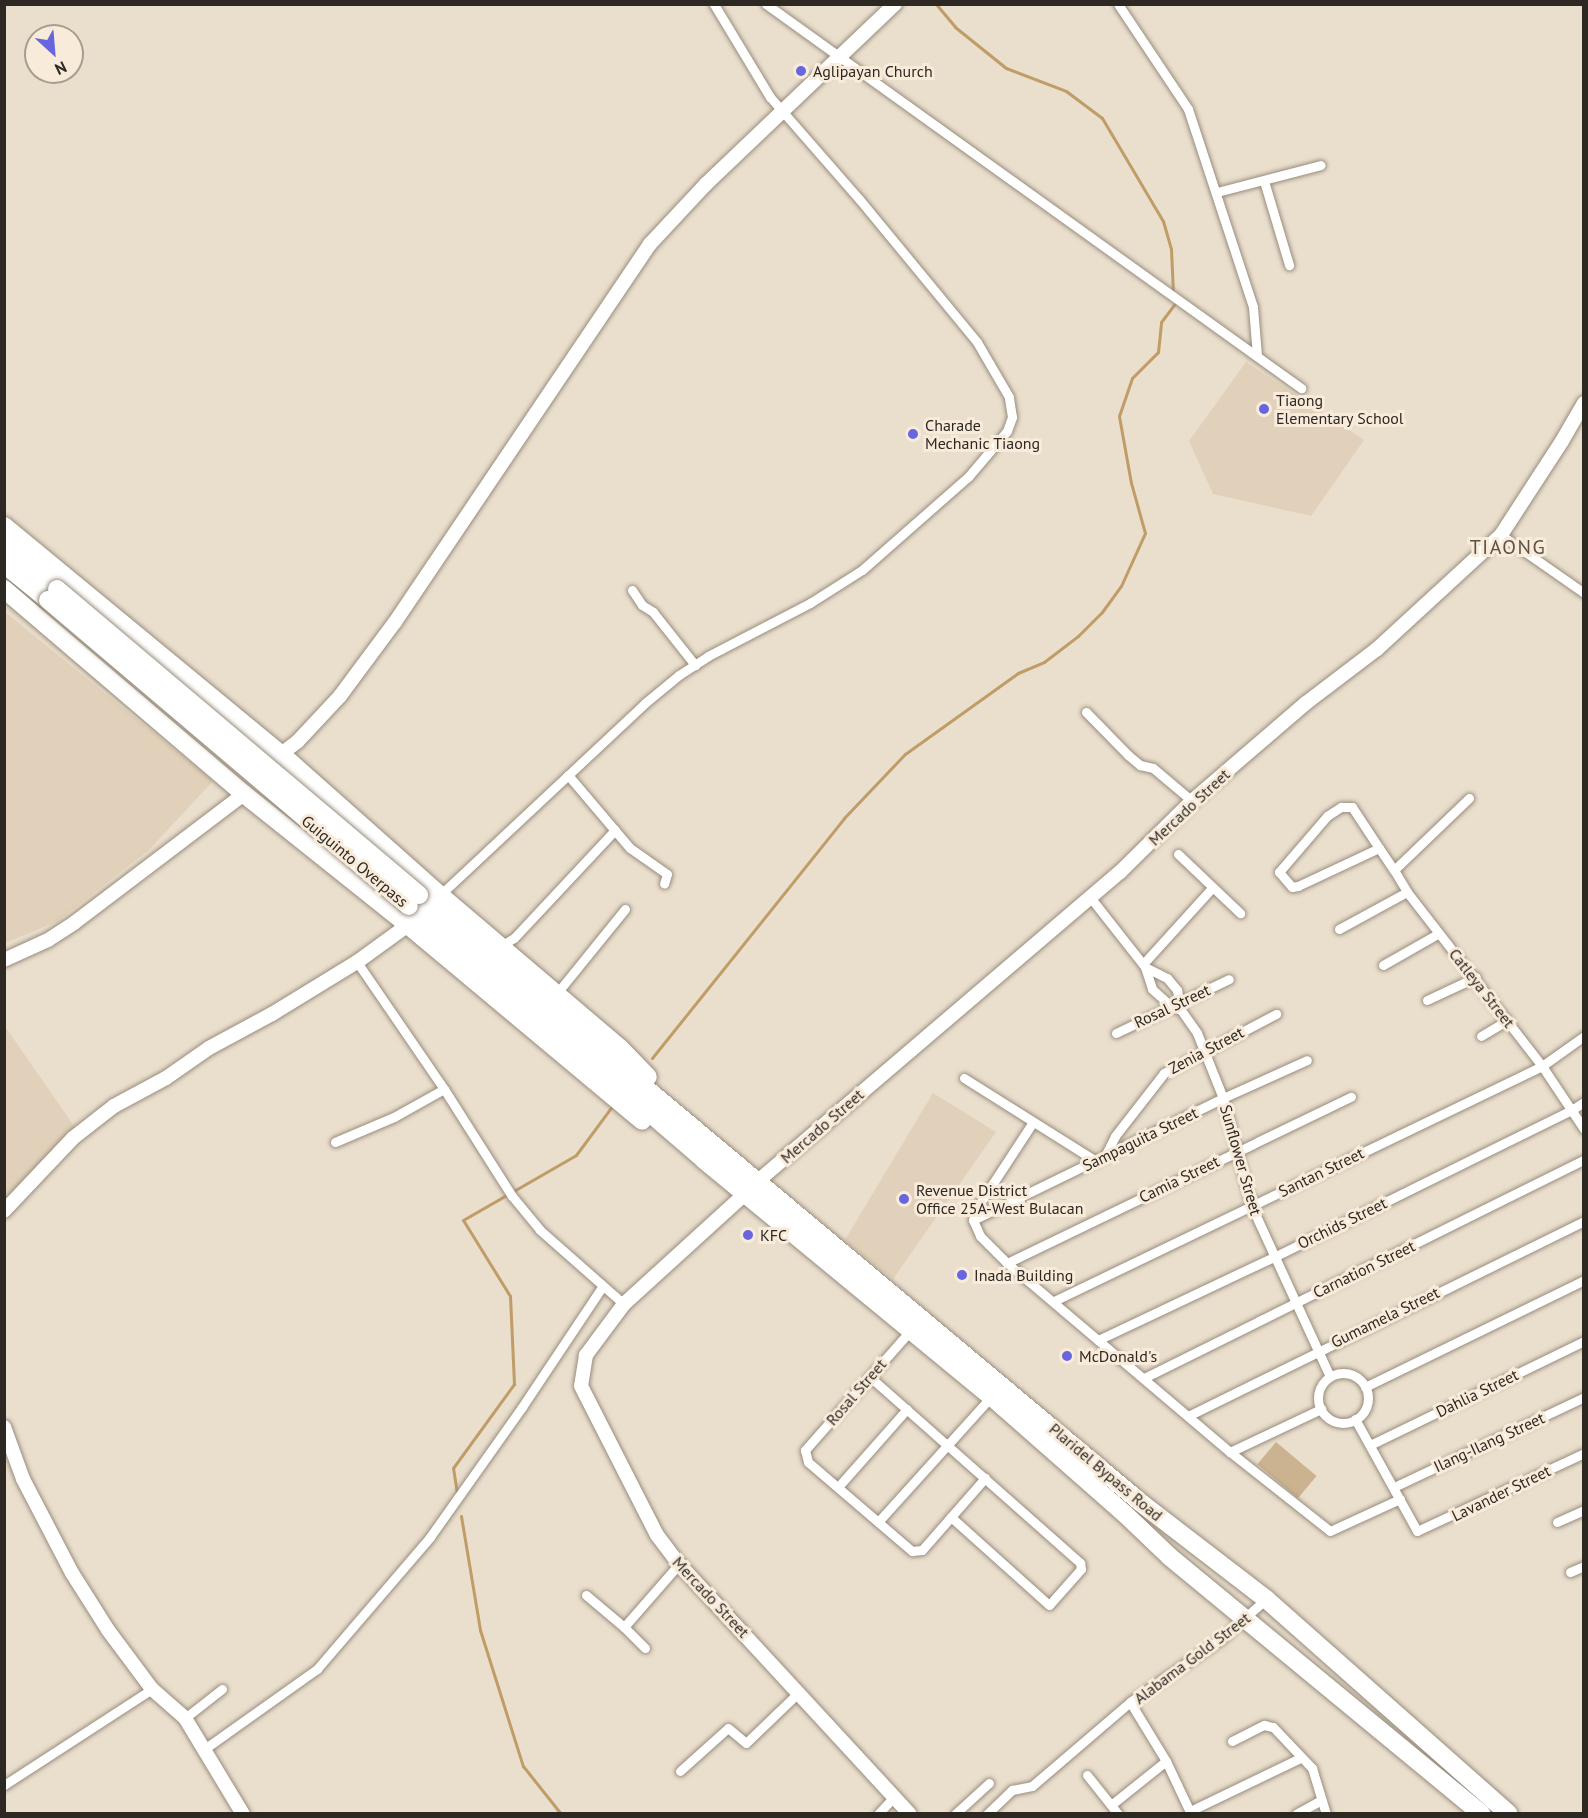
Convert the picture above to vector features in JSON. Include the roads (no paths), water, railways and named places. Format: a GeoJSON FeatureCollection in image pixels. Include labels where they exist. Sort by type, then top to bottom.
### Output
{"type":"FeatureCollection","features":[{"type":"Feature","properties":{"kind":"highway"},"geometry":{"type":"LineString","coordinates":[[4,526],[281,754],[440,895],[620,1047],[700,1133]]}},
{"type":"Feature","properties":{"kind":"highway","name":"Guiguinto Overpass"},"geometry":{"type":"LineString","coordinates":[[4,545],[52,595],[414,900],[700,1133]]}},
{"type":"Feature","properties":{"kind":"highway","name":"Guiguinto Overpass"},"geometry":{"type":"LineString","coordinates":[[4,564],[52,595]]}},
{"type":"Feature","properties":{"kind":"highway"},"geometry":{"type":"LineString","coordinates":[[4,589],[244,794],[408,925],[595,1083],[660,1135],[704,1160]]}},
{"type":"Feature","properties":{"kind":"highway","name":"Guiguinto Overpass"},"geometry":{"type":"LineString","coordinates":[[414,900],[704,1160]]}},
{"type":"Feature","properties":{"kind":"highway","name":"Plaridel Bypass Road"},"geometry":{"type":"LineString","coordinates":[[700,1133],[752,1187],[910,1331],[991,1397],[1125,1514],[1170,1557],[1482,1814]]}},
{"type":"Feature","properties":{"kind":"highway","name":"Plaridel Bypass Road"},"geometry":{"type":"LineString","coordinates":[[704,1160],[752,1187],[1140,1502],[1266,1599],[1509,1814]]}},
{"type":"Feature","properties":{"kind":"street"},"geometry":{"type":"LineString","coordinates":[[440,895],[645,703],[695,665],[810,603],[862,570],[968,477],[1007,430],[1012,417],[1009,397],[977,342],[783,111],[726,28],[714,4]]}},
{"type":"Feature","properties":{"kind":"street"},"geometry":{"type":"LineString","coordinates":[[766,4],[1301,388]]}},
{"type":"Feature","properties":{"kind":"street"},"geometry":{"type":"LineString","coordinates":[[281,754],[298,741],[340,696],[395,622],[453,540],[650,244],[706,184],[895,4]]}},
{"type":"Feature","properties":{"kind":"street"},"geometry":{"type":"LineString","coordinates":[[1118,4],[1188,109],[1253,307],[1257,356]]}},
{"type":"Feature","properties":{"kind":"street"},"geometry":{"type":"LineString","coordinates":[[1217,192],[1322,165]]}},
{"type":"Feature","properties":{"kind":"street"},"geometry":{"type":"LineString","coordinates":[[1264,181],[1289,265]]}},
{"type":"Feature","properties":{"kind":"street","name":"Mercado Street"},"geometry":{"type":"LineString","coordinates":[[910,1814],[679,1564],[657,1535],[581,1386],[586,1355],[624,1304],[752,1187],[1090,897],[1192,801],[1306,703],[1377,649],[1501,535],[1584,403]]}},
{"type":"Feature","properties":{"kind":"street"},"geometry":{"type":"LineString","coordinates":[[1501,535],[1584,593]]}},
{"type":"Feature","properties":{"kind":"street"},"geometry":{"type":"LineString","coordinates":[[632,590],[642,604],[653,612],[695,665]]}},
{"type":"Feature","properties":{"kind":"street"},"geometry":{"type":"LineString","coordinates":[[1086,712],[1128,755],[1140,765],[1153,768],[1192,801]]}},
{"type":"Feature","properties":{"kind":"street"},"geometry":{"type":"LineString","coordinates":[[568,775],[630,848],[667,874],[664,885]]}},
{"type":"Feature","properties":{"kind":"street"},"geometry":{"type":"LineString","coordinates":[[4,960],[48,940],[74,923],[244,794]]}},
{"type":"Feature","properties":{"kind":"street"},"geometry":{"type":"LineString","coordinates":[[1394,870],[1469,798]]}},
{"type":"Feature","properties":{"kind":"street","name":"Catleya Street"},"geometry":{"type":"LineString","coordinates":[[1379,848],[1298,886],[1292,887],[1279,872],[1327,816],[1341,807],[1352,807],[1394,870],[1407,892],[1476,977],[1542,1066],[1584,1129]]}},
{"type":"Feature","properties":{"kind":"street"},"geometry":{"type":"LineString","coordinates":[[501,946],[514,938],[615,830]]}},
{"type":"Feature","properties":{"kind":"street"},"geometry":{"type":"LineString","coordinates":[[1178,854],[1239,913]]}},
{"type":"Feature","properties":{"kind":"street"},"geometry":{"type":"LineString","coordinates":[[1144,965],[1212,888]]}},
{"type":"Feature","properties":{"kind":"street"},"geometry":{"type":"LineString","coordinates":[[1339,929],[1407,892]]}},
{"type":"Feature","properties":{"kind":"street","name":"Sunflower Street"},"geometry":{"type":"LineString","coordinates":[[1090,897],[1144,965],[1152,989],[1178,1006],[1197,1033],[1223,1098],[1239,1150],[1251,1205],[1330,1377]]}},
{"type":"Feature","properties":{"kind":"street"},"geometry":{"type":"LineString","coordinates":[[557,993],[625,909]]}},
{"type":"Feature","properties":{"kind":"street"},"geometry":{"type":"LineString","coordinates":[[4,1211],[73,1138],[114,1106],[166,1078],[209,1048],[272,1014],[357,962],[408,925]]}},
{"type":"Feature","properties":{"kind":"street"},"geometry":{"type":"LineString","coordinates":[[1383,965],[1439,933]]}},
{"type":"Feature","properties":{"kind":"street"},"geometry":{"type":"LineString","coordinates":[[357,962],[444,1089],[512,1196],[540,1230],[624,1304]]}},
{"type":"Feature","properties":{"kind":"street","name":"Sunflower Street"},"geometry":{"type":"LineString","coordinates":[[1144,965],[1167,978],[1178,990],[1178,1006]]}},
{"type":"Feature","properties":{"kind":"street"},"geometry":{"type":"LineString","coordinates":[[1427,1000],[1476,977]]}},
{"type":"Feature","properties":{"kind":"street","name":"Rosal Street"},"geometry":{"type":"LineString","coordinates":[[1116,1033],[1178,1006],[1229,979]]}},
{"type":"Feature","properties":{"kind":"street","name":"Zenia Street"},"geometry":{"type":"LineString","coordinates":[[1101,1158],[1115,1136],[1164,1073],[1276,1014]]}},
{"type":"Feature","properties":{"kind":"street"},"geometry":{"type":"LineString","coordinates":[[1481,1036],[1508,1020]]}},
{"type":"Feature","properties":{"kind":"street","name":"Santan Street"},"geometry":{"type":"LineString","coordinates":[[1054,1301],[1542,1066],[1584,1036]]}},
{"type":"Feature","properties":{"kind":"street","name":"Sampaguita Street"},"geometry":{"type":"LineString","coordinates":[[973,1220],[1223,1098],[1307,1060]]}},
{"type":"Feature","properties":{"kind":"street"},"geometry":{"type":"LineString","coordinates":[[964,1078],[1033,1122],[1101,1158]]}},
{"type":"Feature","properties":{"kind":"street"},"geometry":{"type":"LineString","coordinates":[[335,1142],[394,1117],[444,1089]]}},
{"type":"Feature","properties":{"kind":"street","name":"Camia Street"},"geometry":{"type":"LineString","coordinates":[[1007,1263],[1351,1097]]}},
{"type":"Feature","properties":{"kind":"street","name":"Orchids Street"},"geometry":{"type":"LineString","coordinates":[[1098,1340],[1276,1256],[1584,1102]]}},
{"type":"Feature","properties":{"kind":"street"},"geometry":{"type":"LineString","coordinates":[[1033,1122],[978,1206],[973,1220],[980,1236],[1007,1263],[1230,1452],[1330,1531],[1400,1499],[1355,1419]]}},
{"type":"Feature","properties":{"kind":"street","name":"Carnation Street"},"geometry":{"type":"LineString","coordinates":[[1144,1378],[1584,1160]]}},
{"type":"Feature","properties":{"kind":"street","name":"Gumamela Street"},"geometry":{"type":"LineString","coordinates":[[1188,1416],[1317,1350],[1584,1221]]}},
{"type":"Feature","properties":{"kind":"street"},"geometry":{"type":"LineString","coordinates":[[1365,1387],[1584,1280]]}},
{"type":"Feature","properties":{"kind":"street"},"geometry":{"type":"LineString","coordinates":[[203,1750],[318,1669],[430,1537],[522,1407],[602,1287]]}},
{"type":"Feature","properties":{"kind":"street","name":"Rosal Street"},"geometry":{"type":"LineString","coordinates":[[838,1487],[808,1462],[805,1450],[910,1331]]}},
{"type":"Feature","properties":{"kind":"street","name":"Dahlia Street"},"geometry":{"type":"LineString","coordinates":[[1370,1445],[1584,1341]]}},
{"type":"Feature","properties":{"kind":"street"},"geometry":{"type":"LineString","coordinates":[[1338,1374],[1354,1376],[1365,1387],[1367,1394],[1365,1408],[1355,1419],[1348,1422],[1332,1420],[1321,1409],[1318,1395],[1324,1381],[1330,1377],[1338,1374]]}},
{"type":"Feature","properties":{"kind":"street"},"geometry":{"type":"LineString","coordinates":[[870,1377],[1080,1563],[1081,1569],[1049,1605],[951,1517]]}},
{"type":"Feature","properties":{"kind":"street"},"geometry":{"type":"LineString","coordinates":[[878,1522],[991,1397]]}},
{"type":"Feature","properties":{"kind":"street","name":"Ilang-Ilang Street"},"geometry":{"type":"LineString","coordinates":[[1394,1486],[1584,1397]]}},
{"type":"Feature","properties":{"kind":"street"},"geometry":{"type":"LineString","coordinates":[[907,1409],[838,1487],[912,1551],[918,1551],[922,1550],[985,1478]]}},
{"type":"Feature","properties":{"kind":"street"},"geometry":{"type":"LineString","coordinates":[[1230,1452],[1321,1409]]}},
{"type":"Feature","properties":{"kind":"street"},"geometry":{"type":"LineString","coordinates":[[4,1427],[22,1479],[44,1524],[108,1629],[152,1689],[185,1718],[243,1814]]}},
{"type":"Feature","properties":{"kind":"street","name":"Lavander Street"},"geometry":{"type":"LineString","coordinates":[[1400,1499],[1418,1531],[1584,1453]]}},
{"type":"Feature","properties":{"kind":"street"},"geometry":{"type":"LineString","coordinates":[[1557,1522],[1584,1510]]}},
{"type":"Feature","properties":{"kind":"street"},"geometry":{"type":"LineString","coordinates":[[624,1627],[679,1564]]}},
{"type":"Feature","properties":{"kind":"street"},"geometry":{"type":"LineString","coordinates":[[1570,1572],[1584,1566]]}},
{"type":"Feature","properties":{"kind":"street"},"geometry":{"type":"LineString","coordinates":[[586,1595],[645,1648]]}},
{"type":"Feature","properties":{"kind":"street","name":"Alabama Gold Street"},"geometry":{"type":"LineString","coordinates":[[1190,1812],[1167,1761],[1130,1702],[1246,1619],[1266,1599]]}},
{"type":"Feature","properties":{"kind":"street"},"geometry":{"type":"LineString","coordinates":[[4,1785],[152,1689]]}},
{"type":"Feature","properties":{"kind":"street"},"geometry":{"type":"LineString","coordinates":[[185,1718],[222,1689]]}},
{"type":"Feature","properties":{"kind":"street"},"geometry":{"type":"LineString","coordinates":[[680,1771],[728,1728],[746,1743],[799,1692]]}},
{"type":"Feature","properties":{"kind":"street"},"geometry":{"type":"LineString","coordinates":[[987,1814],[1012,1790],[1032,1786],[1130,1702]]}},
{"type":"Feature","properties":{"kind":"street"},"geometry":{"type":"LineString","coordinates":[[1232,1742],[1268,1724],[1274,1726],[1300,1758],[1312,1768],[1326,1814]]}},
{"type":"Feature","properties":{"kind":"street"},"geometry":{"type":"LineString","coordinates":[[1190,1812],[1300,1758]]}},
{"type":"Feature","properties":{"kind":"street"},"geometry":{"type":"LineString","coordinates":[[1111,1805],[1167,1761]]}},
{"type":"Feature","properties":{"kind":"street"},"geometry":{"type":"LineString","coordinates":[[1087,1775],[1118,1814]]}},
{"type":"Feature","properties":{"kind":"street"},"geometry":{"type":"LineString","coordinates":[[955,1814],[989,1783]]}},
{"type":"Feature","properties":{"kind":"street"},"geometry":{"type":"LineString","coordinates":[[878,1814],[894,1797]]}},
{"type":"Feature","properties":{"kind":"street"},"geometry":{"type":"LineString","coordinates":[[1296,1814],[1321,1800]]}},
{"type":"Feature","properties":{"kind":"waterway"},"geometry":{"type":"LineString","coordinates":[[936,4],[955,27],[1006,68],[1066,91],[1102,118],[1163,221],[1171,249],[1173,293]]}},
{"type":"Feature","properties":{"kind":"waterway"},"geometry":{"type":"LineString","coordinates":[[652,1058],[844,818],[905,754],[1018,673],[1044,662],[1078,636],[1102,612],[1121,586],[1145,533],[1131,483],[1119,416],[1132,378],[1158,352],[1161,322],[1176,302]]}},
{"type":"Feature","properties":{"kind":"waterway"},"geometry":{"type":"LineString","coordinates":[[457,1493],[453,1468],[514,1384],[510,1296],[463,1220],[576,1155],[613,1105]]}},
{"type":"Feature","properties":{"kind":"waterway"},"geometry":{"type":"LineString","coordinates":[[461,1516],[480,1630],[523,1766],[561,1814]]}},
{"type":"Feature","properties":{"kind":"place","name":"Aglipayan Church"},"geometry":{"type":"Point","coordinates":[801,71]}},
{"type":"Feature","properties":{"kind":"place","name":"Tiaong Elementary School"},"geometry":{"type":"Point","coordinates":[1264,409]}},
{"type":"Feature","properties":{"kind":"place","name":"Charade Mechanic Tiaong"},"geometry":{"type":"Point","coordinates":[913,434]}},
{"type":"Feature","properties":{"kind":"place","name":"Revenue District Office 25A-West Bulacan"},"geometry":{"type":"Point","coordinates":[904,1199]}},
{"type":"Feature","properties":{"kind":"place","name":"KFC"},"geometry":{"type":"Point","coordinates":[748,1235]}},
{"type":"Feature","properties":{"kind":"place","name":"Inada Building"},"geometry":{"type":"Point","coordinates":[962,1275]}},
{"type":"Feature","properties":{"kind":"place","name":"McDonald's"},"geometry":{"type":"Point","coordinates":[1067,1356]}},
{"type":"Feature","properties":{"kind":"district","name":"TIAONG"},"geometry":{"type":"Point","coordinates":[1508,547]}}]}
